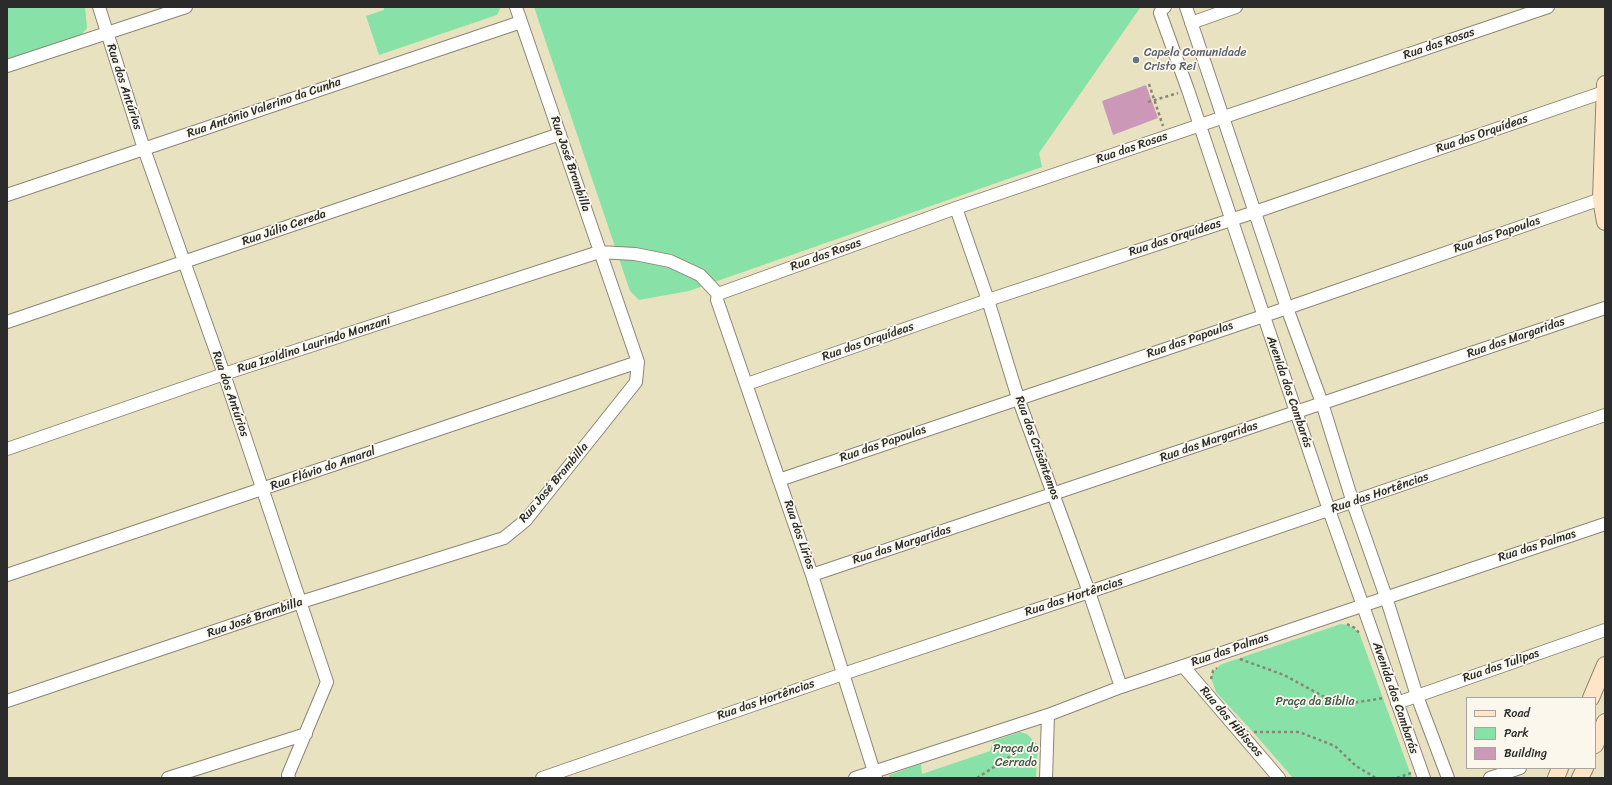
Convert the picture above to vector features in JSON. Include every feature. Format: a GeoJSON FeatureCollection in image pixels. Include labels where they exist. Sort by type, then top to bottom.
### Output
{"type":"FeatureCollection","features":[{"type":"Feature","properties":{"kind":"main road"},"geometry":{"type":"LineString","coordinates":[[1604,88],[1601,199],[1605,222]]}},
{"type":"Feature","properties":{"kind":"main road"},"geometry":{"type":"LineString","coordinates":[[1591,697],[1605,665]]}},
{"type":"Feature","properties":{"kind":"main road"},"geometry":{"type":"LineString","coordinates":[[1596,743],[1605,722]]}},
{"type":"Feature","properties":{"kind":"main road"},"geometry":{"type":"LineString","coordinates":[[1580,778],[1584,769]]}},
{"type":"Feature","properties":{"kind":"street","name":"Rua dos Antúrios"},"geometry":{"type":"LineString","coordinates":[[99,7],[144,149],[224,374],[327,682],[288,775],[289,778]]}},
{"type":"Feature","properties":{"kind":"street"},"geometry":{"type":"LineString","coordinates":[[7,66],[186,7]]}},
{"type":"Feature","properties":{"kind":"street","name":"Rua José Brambilla"},"geometry":{"type":"LineString","coordinates":[[7,701],[301,602],[504,538],[526,520],[636,382],[638,362],[516,7]]}},
{"type":"Feature","properties":{"kind":"street","name":"Avenida dos Cambarás"},"geometry":{"type":"LineString","coordinates":[[1166,7],[1162,9],[1160,13],[1188,90],[1263,316],[1363,606],[1392,704],[1424,778]]}},
{"type":"Feature","properties":{"kind":"street","name":"Avenida dos Cambarás"},"geometry":{"type":"LineString","coordinates":[[1186,7],[1287,308],[1322,403],[1352,503],[1386,597],[1417,696],[1448,778]]}},
{"type":"Feature","properties":{"kind":"street"},"geometry":{"type":"LineString","coordinates":[[1191,23],[1236,7]]}},
{"type":"Feature","properties":{"kind":"street","name":"Rua das Rosas"},"geometry":{"type":"LineString","coordinates":[[718,294],[956,208],[1548,7]]}},
{"type":"Feature","properties":{"kind":"street","name":"Rua Antônio Valerino da Cunha"},"geometry":{"type":"LineString","coordinates":[[7,195],[521,22]]}},
{"type":"Feature","properties":{"kind":"street","name":"Rua das Orquídeas"},"geometry":{"type":"LineString","coordinates":[[747,384],[988,300],[1255,212],[1604,88]]}},
{"type":"Feature","properties":{"kind":"street","name":"Rua Júlio Cereda"},"geometry":{"type":"LineString","coordinates":[[7,322],[560,134]]}},
{"type":"Feature","properties":{"kind":"street","name":"Rua das Papoulas"},"geometry":{"type":"LineString","coordinates":[[779,480],[1287,308],[1601,199]]}},
{"type":"Feature","properties":{"kind":"street","name":"Rua dos Crisântemos"},"geometry":{"type":"LineString","coordinates":[[956,208],[988,300],[1018,398],[1089,592],[1121,687]]}},
{"type":"Feature","properties":{"kind":"street"},"geometry":{"type":"LineString","coordinates":[[599,252],[635,254],[670,261],[700,275],[718,294]]}},
{"type":"Feature","properties":{"kind":"street","name":"Rua Izoldino Laurindo Monzani"},"geometry":{"type":"LineString","coordinates":[[7,449],[224,374],[599,252]]}},
{"type":"Feature","properties":{"kind":"street","name":"Rua dos Lírios"},"geometry":{"type":"LineString","coordinates":[[718,294],[717,300],[812,575],[875,775]]}},
{"type":"Feature","properties":{"kind":"street","name":"Rua das Margaridas"},"geometry":{"type":"LineString","coordinates":[[812,575],[1054,495],[1605,308]]}},
{"type":"Feature","properties":{"kind":"street","name":"Rua Flávio do Amaral"},"geometry":{"type":"LineString","coordinates":[[7,575],[638,362]]}},
{"type":"Feature","properties":{"kind":"street","name":"Rua das Hortências"},"geometry":{"type":"LineString","coordinates":[[542,778],[561,775],[843,674],[1352,503],[1605,415]]}},
{"type":"Feature","properties":{"kind":"street","name":"Rua das Palmas"},"geometry":{"type":"LineString","coordinates":[[855,778],[875,775],[1048,715],[1121,687],[1605,524]]}},
{"type":"Feature","properties":{"kind":"street","name":"Rua das Tulipas"},"geometry":{"type":"LineString","coordinates":[[1392,704],[1605,630]]}},
{"type":"Feature","properties":{"kind":"street","name":"Rua dos Hibiscos"},"geometry":{"type":"LineString","coordinates":[[1184,666],[1279,778]]}},
{"type":"Feature","properties":{"kind":"street"},"geometry":{"type":"LineString","coordinates":[[1046,778],[1048,715]]}},
{"type":"Feature","properties":{"kind":"street"},"geometry":{"type":"LineString","coordinates":[[168,778],[306,734]]}},
{"type":"Feature","properties":{"kind":"street"},"geometry":{"type":"LineString","coordinates":[[1490,778],[1517,769]]}},
{"type":"Feature","properties":{"kind":"path"},"geometry":{"type":"LineString","coordinates":[[1149,84],[1166,136]]}},
{"type":"Feature","properties":{"kind":"path"},"geometry":{"type":"LineString","coordinates":[[1148,102],[1188,90]]}},
{"type":"Feature","properties":{"kind":"path"},"geometry":{"type":"LineString","coordinates":[[1345,624],[1349,624],[1355,628],[1360,635]]}},
{"type":"Feature","properties":{"kind":"path"},"geometry":{"type":"LineString","coordinates":[[1245,656],[1238,658],[1284,675],[1339,705],[1384,698]]}},
{"type":"Feature","properties":{"kind":"path"},"geometry":{"type":"LineString","coordinates":[[1213,685],[1211,678],[1213,671],[1222,664]]}},
{"type":"Feature","properties":{"kind":"path"},"geometry":{"type":"LineString","coordinates":[[1381,691],[1384,698],[1392,704]]}},
{"type":"Feature","properties":{"kind":"path"},"geometry":{"type":"LineString","coordinates":[[1258,737],[1253,732],[1300,732],[1335,746],[1356,766],[1376,778]]}},
{"type":"Feature","properties":{"kind":"path"},"geometry":{"type":"LineString","coordinates":[[977,778],[1022,749]]}},
{"type":"Feature","properties":{"kind":"path"},"geometry":{"type":"LineString","coordinates":[[1408,766],[1412,778]]}},
{"type":"Feature","properties":{"kind":"path"},"geometry":{"type":"LineString","coordinates":[[1397,778],[1410,773]]}},
{"type":"Feature","properties":{"kind":"green space"},"geometry":{"type":"Polygon","coordinates":[[[10,7],[85,7],[87,28],[81,35],[7,60],[7,9],[10,7]]]}},
{"type":"Feature","properties":{"kind":"green space"},"geometry":{"type":"Polygon","coordinates":[[[384,7],[501,7],[497,15],[379,55],[366,16],[384,10],[384,7]]]}},
{"type":"Feature","properties":{"kind":"green space"},"geometry":{"type":"Polygon","coordinates":[[[534,7],[1145,7],[1140,8],[1039,153],[1042,167],[689,291],[639,300],[630,291],[534,7]]]}},
{"type":"Feature","properties":{"kind":"green space","name":"Praça da Bíblia"},"geometry":{"type":"Polygon","coordinates":[[[1341,624],[1352,627],[1360,635],[1412,778],[1293,778],[1216,692],[1211,678],[1213,671],[1222,664],[1341,624]]]}},
{"type":"Feature","properties":{"kind":"green space","name":"Praça do Cerrado"},"geometry":{"type":"Polygon","coordinates":[[[1020,732],[1027,734],[1038,745],[1036,778],[889,778],[889,775],[921,764],[922,774],[990,751],[993,741],[1020,732]]]}},
{"type":"Feature","properties":{"kind":"building"},"geometry":{"type":"Polygon","coordinates":[[[1146,85],[1158,118],[1113,135],[1102,101],[1146,85]]]}},
{"type":"Feature","properties":{"kind":"place","name":"Capela Comunidade Cristo Rei"},"geometry":{"type":"Point","coordinates":[1136,60]}}]}
